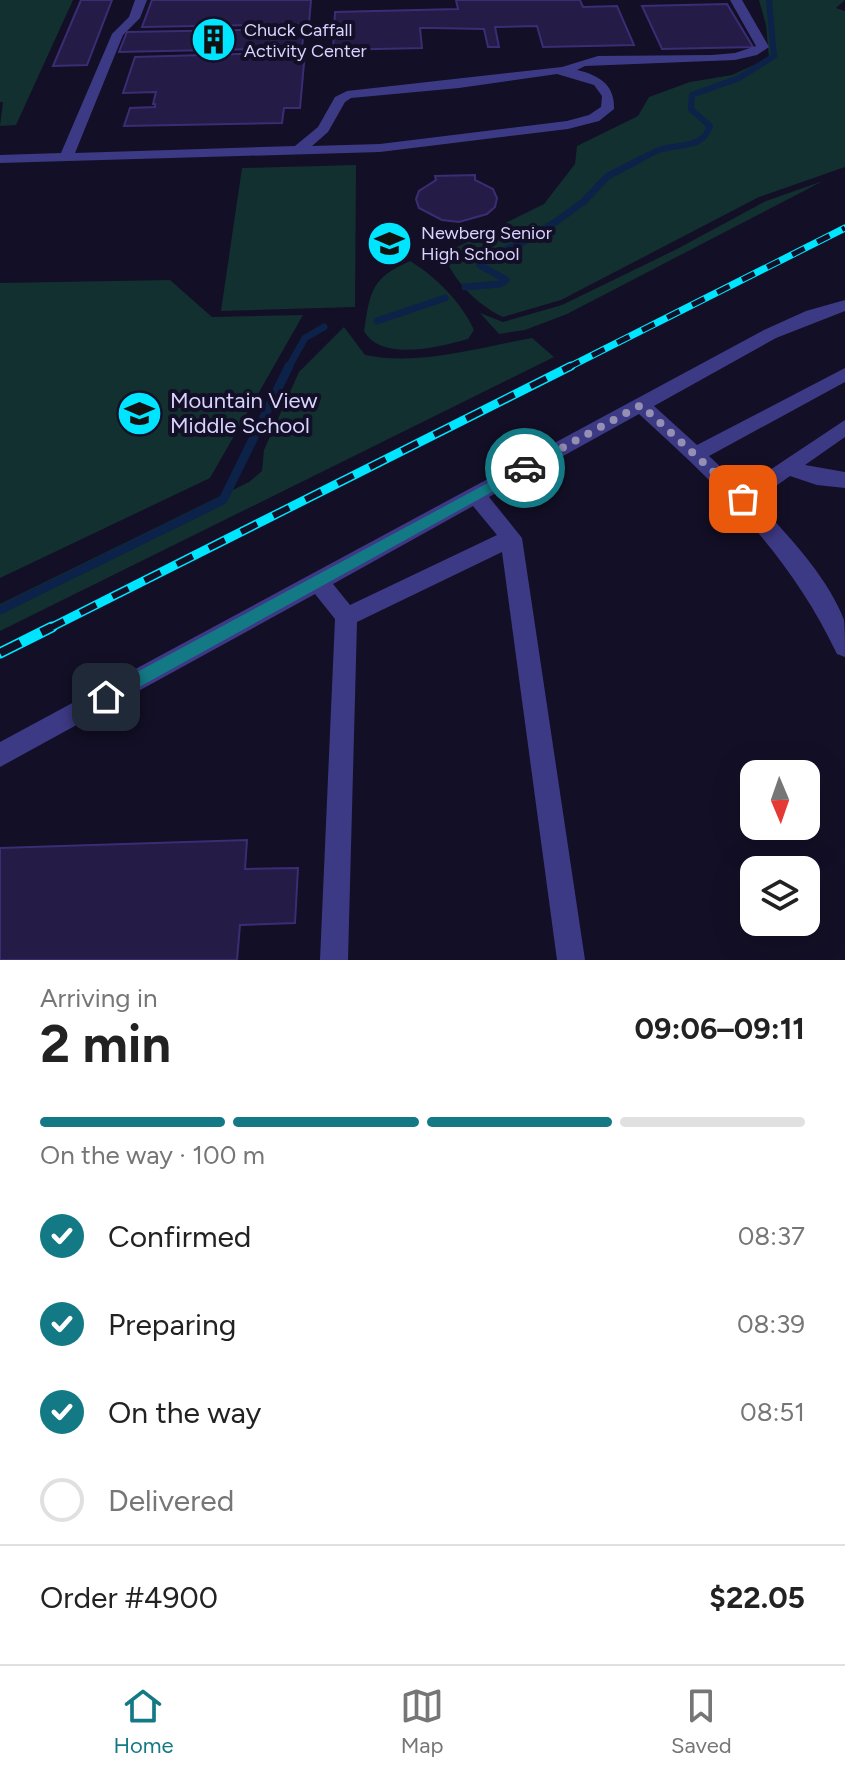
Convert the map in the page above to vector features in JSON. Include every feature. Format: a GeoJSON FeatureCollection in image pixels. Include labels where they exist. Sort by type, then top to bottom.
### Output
{"type":"FeatureCollection","features":[{"type":"Feature","properties":{"kind":"street"},"geometry":{"type":"LineString","coordinates":[[66,157],[118,34],[134,18],[141,0]]}},
{"type":"Feature","properties":{"kind":"street"},"geometry":{"type":"LineString","coordinates":[[301,148],[323,129],[332,109],[347,95],[564,71],[598,60],[729,58],[759,52],[763,47],[761,39],[736,0]]}},
{"type":"Feature","properties":{"kind":"street"},"geometry":{"type":"LineString","coordinates":[[0,159],[380,148],[500,136],[568,125],[594,118],[607,109],[608,96],[599,82],[564,71]]}},
{"type":"Feature","properties":{"kind":"street"},"geometry":{"type":"LineString","coordinates":[[0,755],[770,334],[812,315],[845,305]]}},
{"type":"Feature","properties":{"kind":"street"},"geometry":{"type":"LineString","coordinates":[[696,454],[845,374]]}},
{"type":"Feature","properties":{"kind":"street"},"geometry":{"type":"LineString","coordinates":[[641,405],[743,499],[794,560],[839,631],[845,647]]}},
{"type":"Feature","properties":{"kind":"street"},"geometry":{"type":"LineString","coordinates":[[743,499],[845,427]]}},
{"type":"Feature","properties":{"kind":"street"},"geometry":{"type":"LineString","coordinates":[[790,468],[817,477],[845,480]]}},
{"type":"Feature","properties":{"kind":"street"},"geometry":{"type":"LineString","coordinates":[[476,495],[511,538],[571,960]]}},
{"type":"Feature","properties":{"kind":"street"},"geometry":{"type":"LineString","coordinates":[[346,617],[511,538]]}},
{"type":"Feature","properties":{"kind":"street"},"geometry":{"type":"LineString","coordinates":[[318,581],[346,617],[334,960]]}},
{"type":"Feature","properties":{"kind":"green space"},"geometry":{"type":"Polygon","coordinates":[[[0,0],[73,0],[16,125],[0,126],[3,102],[0,102],[0,0]]]}},
{"type":"Feature","properties":{"kind":"green space"},"geometry":{"type":"Polygon","coordinates":[[[759,0],[845,0],[836,8],[845,11],[845,167],[759,197],[561,300],[503,317],[467,291],[443,254],[544,204],[575,164],[577,146],[638,116],[649,97],[690,82],[732,75],[769,58],[766,25],[759,0]]]}},
{"type":"Feature","properties":{"kind":"green space"},"geometry":{"type":"Polygon","coordinates":[[[356,165],[355,307],[221,311],[242,168],[356,165]]]}},
{"type":"Feature","properties":{"kind":"green space"},"geometry":{"type":"Polygon","coordinates":[[[823,181],[567,314],[525,330],[499,334],[480,313],[503,322],[562,305],[766,201],[823,181]]]}},
{"type":"Feature","properties":{"kind":"green space"},"geometry":{"type":"Polygon","coordinates":[[[410,261],[429,274],[455,300],[474,330],[468,339],[427,348],[397,349],[372,341],[364,331],[368,305],[375,287],[388,273],[410,261]]]}},
{"type":"Feature","properties":{"kind":"green space","name":"Mountain View Middle School"},"geometry":{"type":"Polygon","coordinates":[[[170,280],[212,317],[303,315],[210,478],[0,578],[0,283],[170,280]]]}},
{"type":"Feature","properties":{"kind":"green space"},"geometry":{"type":"Polygon","coordinates":[[[344,327],[365,355],[386,358],[428,357],[532,338],[554,357],[0,631],[0,604],[249,482],[262,471],[264,450],[299,372],[344,327]]]}},
{"type":"Feature","properties":{"kind":"building"},"geometry":{"type":"Polygon","coordinates":[[[81,0],[112,0],[87,65],[53,66],[81,0]]]}},
{"type":"Feature","properties":{"kind":"building"},"geometry":{"type":"Polygon","coordinates":[[[152,0],[311,0],[309,24],[142,27],[152,0]]]}},
{"type":"Feature","properties":{"kind":"building"},"geometry":{"type":"Polygon","coordinates":[[[456,0],[580,0],[583,7],[617,6],[634,45],[543,47],[537,26],[495,27],[499,47],[488,47],[484,29],[420,28],[422,48],[333,50],[335,12],[458,9],[456,0]]]}},
{"type":"Feature","properties":{"kind":"building"},"geometry":{"type":"Polygon","coordinates":[[[727,4],[753,47],[662,49],[642,6],[727,4]]]}},
{"type":"Feature","properties":{"kind":"building","name":"Chuck Caffall Activity Center"},"geometry":{"type":"Polygon","coordinates":[[[304,29],[302,48],[119,52],[127,32],[304,29]]]}},
{"type":"Feature","properties":{"kind":"building"},"geometry":{"type":"Polygon","coordinates":[[[305,52],[300,108],[284,108],[282,123],[124,126],[130,108],[155,107],[156,92],[123,93],[135,57],[305,52]]]}},
{"type":"Feature","properties":{"kind":"building"},"geometry":{"type":"Polygon","coordinates":[[[475,175],[475,180],[493,189],[497,198],[495,207],[487,214],[459,222],[442,220],[419,208],[416,199],[419,191],[436,180],[435,176],[475,175]]]}},
{"type":"Feature","properties":{"kind":"building"},"geometry":{"type":"Polygon","coordinates":[[[247,840],[245,869],[298,868],[295,923],[240,925],[237,960],[0,960],[0,848],[247,840]]]}},
{"type":"Feature","properties":{"kind":"waterway"},"geometry":{"type":"LineString","coordinates":[[639,160],[659,150],[701,139],[710,126],[691,109],[692,95],[739,78],[774,56],[769,0]]}},
{"type":"Feature","properties":{"kind":"waterway"},"geometry":{"type":"LineString","coordinates":[[465,287],[500,284],[506,280],[480,265],[485,259],[523,242],[557,221],[583,202],[608,176],[639,160]]}},
{"type":"Feature","properties":{"kind":"waterway"},"geometry":{"type":"LineString","coordinates":[[635,162],[639,160]]}},
{"type":"Feature","properties":{"kind":"waterway"},"geometry":{"type":"LineString","coordinates":[[377,321],[445,298]]}},
{"type":"Feature","properties":{"kind":"waterway"},"geometry":{"type":"LineString","coordinates":[[288,368],[305,338],[324,327]]}},
{"type":"Feature","properties":{"kind":"waterway"},"geometry":{"type":"LineString","coordinates":[[0,610],[223,500],[288,368]]}},
{"type":"Feature","properties":{"kind":"railway"},"geometry":{"type":"LineString","coordinates":[[567,368],[845,228]]}},
{"type":"Feature","properties":{"kind":"railway"},"geometry":{"type":"LineString","coordinates":[[48,629],[571,366]]}},
{"type":"Feature","properties":{"kind":"railway"},"geometry":{"type":"LineString","coordinates":[[48,629],[52,627]]}},
{"type":"Feature","properties":{"kind":"railway"},"geometry":{"type":"LineString","coordinates":[[0,653],[48,629]]}},
{"type":"Feature","properties":{"kind":"way so far"},"geometry":{"type":"LineString","coordinates":[[525,468],[641,405],[743,499]]}},
{"type":"Feature","properties":{"kind":"place","name":"Chuck Caffall Activity Center"},"geometry":{"type":"Point","coordinates":[213,40]}},
{"type":"Feature","properties":{"kind":"place","name":"Newberg Senior High School"},"geometry":{"type":"Point","coordinates":[390,243]}},
{"type":"Feature","properties":{"kind":"place","name":"Mountain View Middle School"},"geometry":{"type":"Point","coordinates":[139,413]}},
{"type":"Feature","properties":{"kind":"route"},"geometry":{"type":"LineString","coordinates":[[106,697],[525,468]]}}]}
